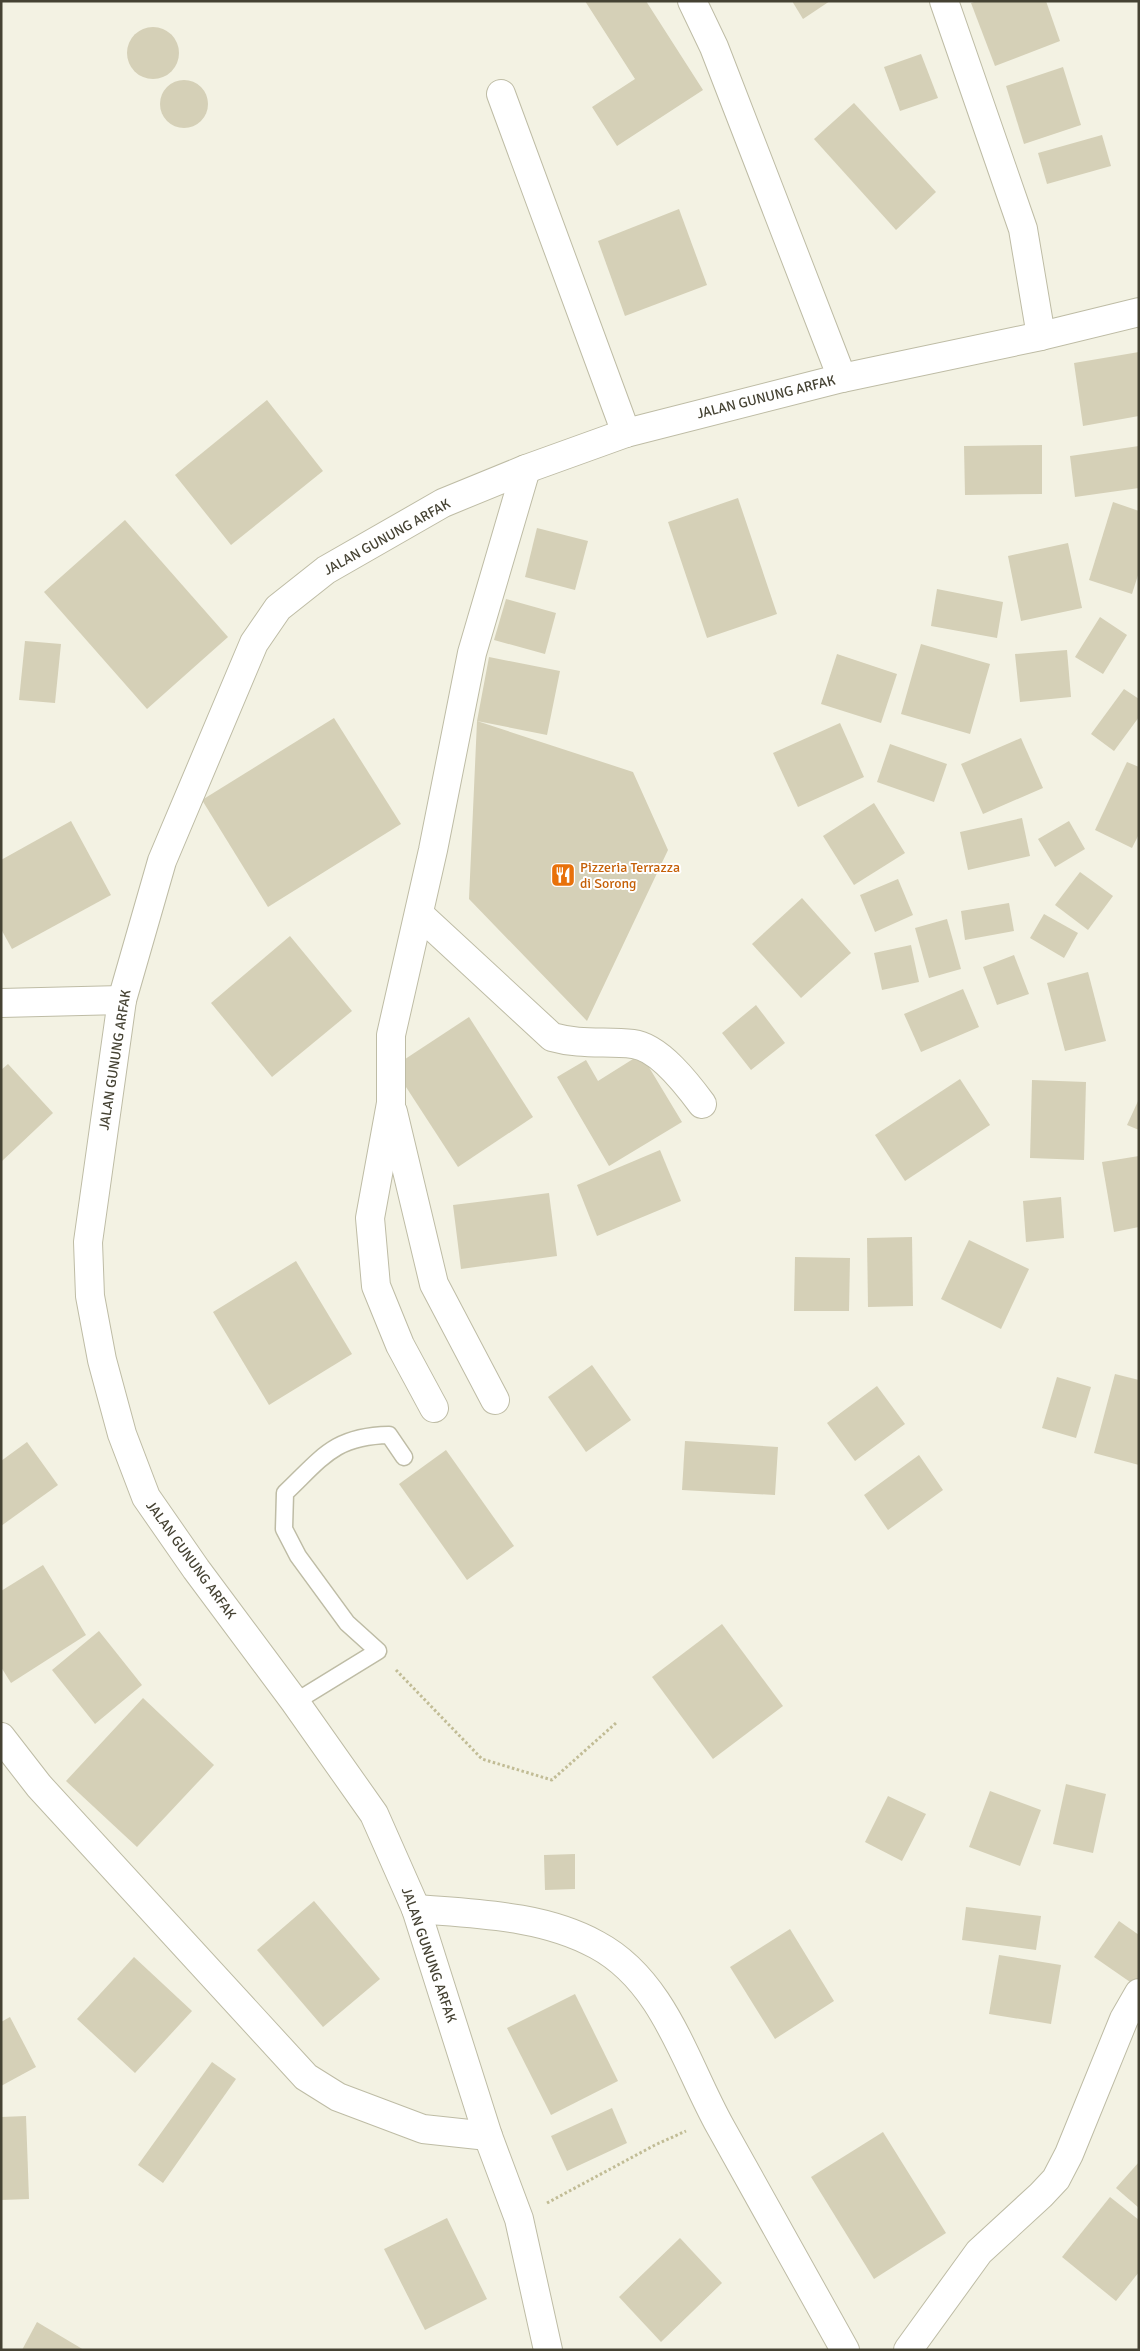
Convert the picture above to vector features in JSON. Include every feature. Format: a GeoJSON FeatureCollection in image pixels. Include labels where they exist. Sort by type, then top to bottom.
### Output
{"type":"FeatureCollection","features":[{"type":"Feature","properties":{"kind":"street"},"geometry":{"type":"LineString","coordinates":[[692,1],[714,48],[842,378]]}},
{"type":"Feature","properties":{"kind":"street"},"geometry":{"type":"LineString","coordinates":[[944,1],[1023,229],[1041,336]]}},
{"type":"Feature","properties":{"kind":"street"},"geometry":{"type":"LineString","coordinates":[[501,94],[626,433]]}},
{"type":"Feature","properties":{"kind":"street","name":"JALAN GUNUNG ARFAK"},"geometry":{"type":"LineString","coordinates":[[548,2350],[520,2219],[488,2136],[416,1909],[374,1814],[146,1497],[122,1434],[102,1360],[90,1296],[88,1242],[122,1000],[162,861],[254,643],[278,608],[326,570],[443,503],[526,469],[626,433],[842,378],[1041,336],[1139,312]]}},
{"type":"Feature","properties":{"kind":"street"},"geometry":{"type":"LineString","coordinates":[[434,1408],[400,1346],[376,1286],[370,1218],[391,1103],[391,1035],[420,914],[472,653],[526,469]]}},
{"type":"Feature","properties":{"kind":"street"},"geometry":{"type":"LineString","coordinates":[[420,914],[552,1037],[571,1042],[636,1044],[657,1056],[674,1069],[702,1104]]}},
{"type":"Feature","properties":{"kind":"street"},"geometry":{"type":"LineString","coordinates":[[1,1003],[122,1000]]}},
{"type":"Feature","properties":{"kind":"street"},"geometry":{"type":"LineString","coordinates":[[391,1103],[434,1284],[495,1400]]}},
{"type":"Feature","properties":{"kind":"street"},"geometry":{"type":"LineString","coordinates":[[1,1737],[39,1786],[306,2077],[338,2097],[423,2130],[488,2136]]}},
{"type":"Feature","properties":{"kind":"street"},"geometry":{"type":"LineString","coordinates":[[416,1909],[498,1916],[551,1926],[597,1945],[631,1968],[662,2009],[716,2118],[845,2350]]}},
{"type":"Feature","properties":{"kind":"street"},"geometry":{"type":"LineString","coordinates":[[908,2350],[978,2252],[1056,2179],[1069,2154],[1124,2019],[1139,1992]]}},
{"type":"Feature","properties":{"kind":"lane"},"geometry":{"type":"LineString","coordinates":[[295,1702],[378,1651],[348,1623],[298,1556],[284,1528],[285,1493],[335,1446],[364,1436],[389,1435],[404,1457]]}},
{"type":"Feature","properties":{"kind":"path"},"geometry":{"type":"LineString","coordinates":[[378,1651],[482,1759],[552,1780],[616,1723]]}},
{"type":"Feature","properties":{"kind":"path"},"geometry":{"type":"LineString","coordinates":[[520,2219],[567,2191],[655,2144],[716,2118]]}},
{"type":"Feature","properties":{"kind":"building"},"geometry":{"type":"Polygon","coordinates":[[[585,1],[646,1],[703,90],[617,146],[592,107],[635,79],[585,1]]]}},
{"type":"Feature","properties":{"kind":"building"},"geometry":{"type":"Polygon","coordinates":[[[792,1],[830,1],[803,19],[792,1]]]}},
{"type":"Feature","properties":{"kind":"building"},"geometry":{"type":"Polygon","coordinates":[[[977,1],[1046,1],[1060,41],[995,66],[971,3],[977,1]]]}},
{"type":"Feature","properties":{"kind":"building"},"geometry":{"type":"Polygon","coordinates":[[[153,27],[163,29],[171,35],[177,43],[179,53],[177,63],[171,71],[163,77],[153,79],[143,77],[135,71],[129,63],[127,53],[129,43],[135,35],[143,29],[153,27]]]}},
{"type":"Feature","properties":{"kind":"building"},"geometry":{"type":"Polygon","coordinates":[[[921,54],[938,98],[900,111],[884,67],[921,54]]]}},
{"type":"Feature","properties":{"kind":"building"},"geometry":{"type":"Polygon","coordinates":[[[1063,67],[1081,125],[1024,144],[1006,86],[1063,67]]]}},
{"type":"Feature","properties":{"kind":"building"},"geometry":{"type":"Polygon","coordinates":[[[179,80],[189,80],[201,87],[208,99],[208,109],[201,121],[189,128],[179,128],[171,124],[164,117],[160,109],[160,99],[164,91],[171,84],[179,80]]]}},
{"type":"Feature","properties":{"kind":"building"},"geometry":{"type":"Polygon","coordinates":[[[854,103],[936,192],[896,230],[814,139],[854,103]]]}},
{"type":"Feature","properties":{"kind":"building"},"geometry":{"type":"Polygon","coordinates":[[[1102,135],[1111,166],[1047,184],[1038,153],[1102,135]]]}},
{"type":"Feature","properties":{"kind":"building"},"geometry":{"type":"Polygon","coordinates":[[[679,209],[707,285],[625,316],[598,241],[679,209]]]}},
{"type":"Feature","properties":{"kind":"building"},"geometry":{"type":"Polygon","coordinates":[[[1139,352],[1139,416],[1083,426],[1074,363],[1139,352]]]}},
{"type":"Feature","properties":{"kind":"building"},"geometry":{"type":"Polygon","coordinates":[[[267,400],[323,471],[231,545],[175,475],[267,400]]]}},
{"type":"Feature","properties":{"kind":"building"},"geometry":{"type":"Polygon","coordinates":[[[1042,445],[1042,494],[965,495],[964,446],[1042,445]]]}},
{"type":"Feature","properties":{"kind":"building"},"geometry":{"type":"Polygon","coordinates":[[[1139,446],[1139,488],[1075,497],[1070,456],[1139,446]]]}},
{"type":"Feature","properties":{"kind":"building"},"geometry":{"type":"Polygon","coordinates":[[[738,498],[777,614],[707,638],[668,522],[738,498]]]}},
{"type":"Feature","properties":{"kind":"building"},"geometry":{"type":"Polygon","coordinates":[[[1113,502],[1139,511],[1139,572],[1132,594],[1089,580],[1113,502]]]}},
{"type":"Feature","properties":{"kind":"building"},"geometry":{"type":"Polygon","coordinates":[[[125,520],[228,637],[147,709],[44,592],[125,520]]]}},
{"type":"Feature","properties":{"kind":"building"},"geometry":{"type":"Polygon","coordinates":[[[537,528],[588,541],[575,590],[525,577],[537,528]]]}},
{"type":"Feature","properties":{"kind":"building"},"geometry":{"type":"Polygon","coordinates":[[[1068,543],[1082,608],[1021,621],[1008,556],[1068,543]]]}},
{"type":"Feature","properties":{"kind":"building"},"geometry":{"type":"Polygon","coordinates":[[[937,589],[1003,602],[997,638],[931,626],[937,589]]]}},
{"type":"Feature","properties":{"kind":"building"},"geometry":{"type":"Polygon","coordinates":[[[506,599],[556,613],[545,654],[494,640],[506,599]]]}},
{"type":"Feature","properties":{"kind":"building"},"geometry":{"type":"Polygon","coordinates":[[[1100,617],[1127,635],[1103,674],[1075,657],[1100,617]]]}},
{"type":"Feature","properties":{"kind":"building"},"geometry":{"type":"Polygon","coordinates":[[[25,641],[61,644],[55,703],[19,700],[25,641]]]}},
{"type":"Feature","properties":{"kind":"building"},"geometry":{"type":"Polygon","coordinates":[[[921,644],[990,664],[970,734],[901,714],[921,644]]]}},
{"type":"Feature","properties":{"kind":"building"},"geometry":{"type":"Polygon","coordinates":[[[1067,650],[1071,697],[1020,702],[1015,654],[1067,650]]]}},
{"type":"Feature","properties":{"kind":"building"},"geometry":{"type":"Polygon","coordinates":[[[837,654],[897,674],[881,723],[821,704],[837,654]]]}},
{"type":"Feature","properties":{"kind":"building"},"geometry":{"type":"Polygon","coordinates":[[[489,657],[560,671],[547,735],[477,721],[489,657]]]}},
{"type":"Feature","properties":{"kind":"building"},"geometry":{"type":"Polygon","coordinates":[[[1124,689],[1139,699],[1139,717],[1114,751],[1091,734],[1124,689]]]}},
{"type":"Feature","properties":{"kind":"building"},"geometry":{"type":"Polygon","coordinates":[[[334,718],[401,824],[268,907],[202,800],[334,718]]]}},
{"type":"Feature","properties":{"kind":"building","name":"Pizzeria Terrazza di Sorong"},"geometry":{"type":"Polygon","coordinates":[[[477,721],[633,772],[668,850],[587,1021],[469,899],[477,721]]]}},
{"type":"Feature","properties":{"kind":"building"},"geometry":{"type":"Polygon","coordinates":[[[840,723],[864,777],[798,807],[773,753],[840,723]]]}},
{"type":"Feature","properties":{"kind":"building"},"geometry":{"type":"Polygon","coordinates":[[[1021,738],[1043,788],[983,814],[961,764],[1021,738]]]}},
{"type":"Feature","properties":{"kind":"building"},"geometry":{"type":"Polygon","coordinates":[[[890,744],[947,764],[934,802],[877,782],[890,744]]]}},
{"type":"Feature","properties":{"kind":"building"},"geometry":{"type":"Polygon","coordinates":[[[1127,762],[1139,767],[1139,834],[1132,848],[1095,830],[1127,762]]]}},
{"type":"Feature","properties":{"kind":"building"},"geometry":{"type":"Polygon","coordinates":[[[874,803],[905,853],[854,885],[823,836],[874,803]]]}},
{"type":"Feature","properties":{"kind":"building"},"geometry":{"type":"Polygon","coordinates":[[[1022,818],[1030,856],[968,870],[960,832],[1022,818]]]}},
{"type":"Feature","properties":{"kind":"building"},"geometry":{"type":"Polygon","coordinates":[[[71,821],[111,895],[12,949],[1,929],[1,860],[71,821]]]}},
{"type":"Feature","properties":{"kind":"building"},"geometry":{"type":"Polygon","coordinates":[[[1069,821],[1085,849],[1055,867],[1038,839],[1069,821]]]}},
{"type":"Feature","properties":{"kind":"building"},"geometry":{"type":"Polygon","coordinates":[[[1080,872],[1113,896],[1088,930],[1055,905],[1080,872]]]}},
{"type":"Feature","properties":{"kind":"building"},"geometry":{"type":"Polygon","coordinates":[[[898,879],[913,915],[875,932],[860,895],[898,879]]]}},
{"type":"Feature","properties":{"kind":"building"},"geometry":{"type":"Polygon","coordinates":[[[802,898],[851,953],[801,998],[752,944],[802,898]]]}},
{"type":"Feature","properties":{"kind":"building"},"geometry":{"type":"Polygon","coordinates":[[[1009,903],[1014,931],[965,940],[961,911],[1009,903]]]}},
{"type":"Feature","properties":{"kind":"building"},"geometry":{"type":"Polygon","coordinates":[[[1044,914],[1078,933],[1064,958],[1030,938],[1044,914]]]}},
{"type":"Feature","properties":{"kind":"building"},"geometry":{"type":"Polygon","coordinates":[[[947,919],[961,969],[929,978],[915,928],[947,919]]]}},
{"type":"Feature","properties":{"kind":"building"},"geometry":{"type":"Polygon","coordinates":[[[290,936],[352,1011],[272,1077],[211,1003],[290,936]]]}},
{"type":"Feature","properties":{"kind":"building"},"geometry":{"type":"Polygon","coordinates":[[[911,945],[919,982],[882,990],[874,953],[911,945]]]}},
{"type":"Feature","properties":{"kind":"building"},"geometry":{"type":"Polygon","coordinates":[[[1014,955],[1029,994],[997,1005],[983,967],[1014,955]]]}},
{"type":"Feature","properties":{"kind":"building"},"geometry":{"type":"Polygon","coordinates":[[[1088,972],[1106,1041],[1065,1051],[1047,983],[1088,972]]]}},
{"type":"Feature","properties":{"kind":"building"},"geometry":{"type":"Polygon","coordinates":[[[963,989],[979,1027],[921,1052],[904,1014],[963,989]]]}},
{"type":"Feature","properties":{"kind":"building"},"geometry":{"type":"Polygon","coordinates":[[[756,1005],[785,1043],[751,1070],[722,1033],[756,1005]]]}},
{"type":"Feature","properties":{"kind":"building"},"geometry":{"type":"Polygon","coordinates":[[[469,1017],[533,1117],[458,1167],[393,1067],[469,1017]]]}},
{"type":"Feature","properties":{"kind":"building"},"geometry":{"type":"Polygon","coordinates":[[[641,1054],[682,1122],[609,1166],[557,1077],[586,1060],[598,1081],[641,1054]]]}},
{"type":"Feature","properties":{"kind":"building"},"geometry":{"type":"Polygon","coordinates":[[[8,1064],[53,1113],[1,1162],[1,1070],[8,1064]]]}},
{"type":"Feature","properties":{"kind":"building"},"geometry":{"type":"Polygon","coordinates":[[[960,1079],[990,1125],[905,1181],[875,1135],[960,1079]]]}},
{"type":"Feature","properties":{"kind":"building"},"geometry":{"type":"Polygon","coordinates":[[[1032,1080],[1086,1082],[1084,1160],[1030,1158],[1032,1080]]]}},
{"type":"Feature","properties":{"kind":"building"},"geometry":{"type":"Polygon","coordinates":[[[1139,1099],[1139,1130],[1127,1125],[1139,1099]]]}},
{"type":"Feature","properties":{"kind":"building"},"geometry":{"type":"Polygon","coordinates":[[[660,1150],[681,1201],[597,1236],[577,1185],[660,1150]]]}},
{"type":"Feature","properties":{"kind":"building"},"geometry":{"type":"Polygon","coordinates":[[[1139,1156],[1139,1227],[1114,1232],[1102,1162],[1139,1156]]]}},
{"type":"Feature","properties":{"kind":"building"},"geometry":{"type":"Polygon","coordinates":[[[549,1193],[557,1256],[461,1269],[453,1205],[549,1193]]]}},
{"type":"Feature","properties":{"kind":"building"},"geometry":{"type":"Polygon","coordinates":[[[1061,1197],[1064,1238],[1026,1242],[1023,1201],[1061,1197]]]}},
{"type":"Feature","properties":{"kind":"building"},"geometry":{"type":"Polygon","coordinates":[[[912,1237],[913,1306],[868,1307],[867,1238],[912,1237]]]}},
{"type":"Feature","properties":{"kind":"building"},"geometry":{"type":"Polygon","coordinates":[[[969,1240],[1029,1269],[1001,1329],[941,1299],[969,1240]]]}},
{"type":"Feature","properties":{"kind":"building"},"geometry":{"type":"Polygon","coordinates":[[[795,1257],[850,1258],[849,1311],[794,1311],[795,1257]]]}},
{"type":"Feature","properties":{"kind":"building"},"geometry":{"type":"Polygon","coordinates":[[[296,1261],[352,1354],[269,1405],[213,1312],[296,1261]]]}},
{"type":"Feature","properties":{"kind":"building"},"geometry":{"type":"Polygon","coordinates":[[[592,1365],[631,1420],[586,1452],[548,1397],[592,1365]]]}},
{"type":"Feature","properties":{"kind":"building"},"geometry":{"type":"Polygon","coordinates":[[[1115,1374],[1139,1380],[1139,1465],[1094,1453],[1115,1374]]]}},
{"type":"Feature","properties":{"kind":"building"},"geometry":{"type":"Polygon","coordinates":[[[1057,1377],[1091,1387],[1076,1438],[1042,1428],[1057,1377]]]}},
{"type":"Feature","properties":{"kind":"building"},"geometry":{"type":"Polygon","coordinates":[[[877,1386],[905,1424],[855,1461],[827,1423],[877,1386]]]}},
{"type":"Feature","properties":{"kind":"building"},"geometry":{"type":"Polygon","coordinates":[[[685,1441],[778,1447],[775,1495],[682,1490],[685,1441]]]}},
{"type":"Feature","properties":{"kind":"building"},"geometry":{"type":"Polygon","coordinates":[[[27,1442],[58,1485],[1,1526],[1,1461],[27,1442]]]}},
{"type":"Feature","properties":{"kind":"building"},"geometry":{"type":"Polygon","coordinates":[[[446,1450],[514,1546],[467,1580],[399,1484],[446,1450]]]}},
{"type":"Feature","properties":{"kind":"building"},"geometry":{"type":"Polygon","coordinates":[[[919,1455],[943,1490],[888,1530],[864,1495],[919,1455]]]}},
{"type":"Feature","properties":{"kind":"building"},"geometry":{"type":"Polygon","coordinates":[[[43,1565],[86,1635],[11,1683],[1,1667],[1,1591],[43,1565]]]}},
{"type":"Feature","properties":{"kind":"building"},"geometry":{"type":"Polygon","coordinates":[[[722,1624],[783,1706],[713,1759],[652,1677],[722,1624]]]}},
{"type":"Feature","properties":{"kind":"building"},"geometry":{"type":"Polygon","coordinates":[[[99,1631],[142,1685],[95,1724],[52,1670],[99,1631]]]}},
{"type":"Feature","properties":{"kind":"building"},"geometry":{"type":"Polygon","coordinates":[[[143,1698],[214,1765],[137,1847],[66,1781],[143,1698]]]}},
{"type":"Feature","properties":{"kind":"building"},"geometry":{"type":"Polygon","coordinates":[[[1066,1784],[1106,1794],[1093,1853],[1053,1844],[1066,1784]]]}},
{"type":"Feature","properties":{"kind":"building"},"geometry":{"type":"Polygon","coordinates":[[[990,1791],[1041,1810],[1020,1866],[969,1847],[990,1791]]]}},
{"type":"Feature","properties":{"kind":"building"},"geometry":{"type":"Polygon","coordinates":[[[888,1796],[926,1814],[902,1861],[865,1842],[888,1796]]]}},
{"type":"Feature","properties":{"kind":"building"},"geometry":{"type":"Polygon","coordinates":[[[575,1854],[575,1889],[545,1890],[544,1855],[575,1854]]]}},
{"type":"Feature","properties":{"kind":"building"},"geometry":{"type":"Polygon","coordinates":[[[314,1901],[380,1979],[323,2027],[257,1950],[314,1901]]]}},
{"type":"Feature","properties":{"kind":"building"},"geometry":{"type":"Polygon","coordinates":[[[966,1907],[1041,1916],[1036,1950],[962,1940],[966,1907]]]}},
{"type":"Feature","properties":{"kind":"building"},"geometry":{"type":"Polygon","coordinates":[[[1119,1921],[1139,1935],[1139,1977],[1133,1984],[1094,1957],[1119,1921]]]}},
{"type":"Feature","properties":{"kind":"building"},"geometry":{"type":"Polygon","coordinates":[[[790,1929],[834,2001],[775,2039],[730,1967],[790,1929]]]}},
{"type":"Feature","properties":{"kind":"building"},"geometry":{"type":"Polygon","coordinates":[[[999,1955],[1061,1965],[1051,2024],[989,2014],[999,1955]]]}},
{"type":"Feature","properties":{"kind":"building"},"geometry":{"type":"Polygon","coordinates":[[[134,1957],[192,2011],[135,2073],[77,2019],[134,1957]]]}},
{"type":"Feature","properties":{"kind":"building"},"geometry":{"type":"Polygon","coordinates":[[[575,1994],[618,2081],[551,2115],[507,2028],[575,1994]]]}},
{"type":"Feature","properties":{"kind":"building"},"geometry":{"type":"Polygon","coordinates":[[[10,2017],[36,2067],[1,2086],[1,2022],[10,2017]]]}},
{"type":"Feature","properties":{"kind":"building"},"geometry":{"type":"Polygon","coordinates":[[[212,2062],[236,2079],[163,2183],[138,2165],[212,2062]]]}},
{"type":"Feature","properties":{"kind":"building"},"geometry":{"type":"Polygon","coordinates":[[[612,2108],[627,2143],[567,2171],[551,2136],[612,2108]]]}},
{"type":"Feature","properties":{"kind":"building"},"geometry":{"type":"Polygon","coordinates":[[[26,2116],[29,2199],[1,2200],[1,2117],[26,2116]]]}},
{"type":"Feature","properties":{"kind":"building"},"geometry":{"type":"Polygon","coordinates":[[[883,2132],[946,2233],[874,2279],[811,2177],[883,2132]]]}},
{"type":"Feature","properties":{"kind":"building"},"geometry":{"type":"Polygon","coordinates":[[[1139,2162],[1139,2208],[1116,2188],[1139,2162]]]}},
{"type":"Feature","properties":{"kind":"building"},"geometry":{"type":"Polygon","coordinates":[[[1110,2197],[1139,2220],[1139,2272],[1116,2301],[1062,2257],[1110,2197]]]}},
{"type":"Feature","properties":{"kind":"building"},"geometry":{"type":"Polygon","coordinates":[[[447,2218],[487,2299],[425,2330],[384,2249],[447,2218]]]}},
{"type":"Feature","properties":{"kind":"building"},"geometry":{"type":"Polygon","coordinates":[[[680,2238],[722,2283],[661,2342],[619,2297],[680,2238]]]}},
{"type":"Feature","properties":{"kind":"building"},"geometry":{"type":"Polygon","coordinates":[[[37,2322],[84,2350],[22,2350],[37,2322]]]}},
{"type":"Feature","properties":{"kind":"place","name":"Pizzeria Terrazza di Sorong"},"geometry":{"type":"Point","coordinates":[563,875]}}]}
